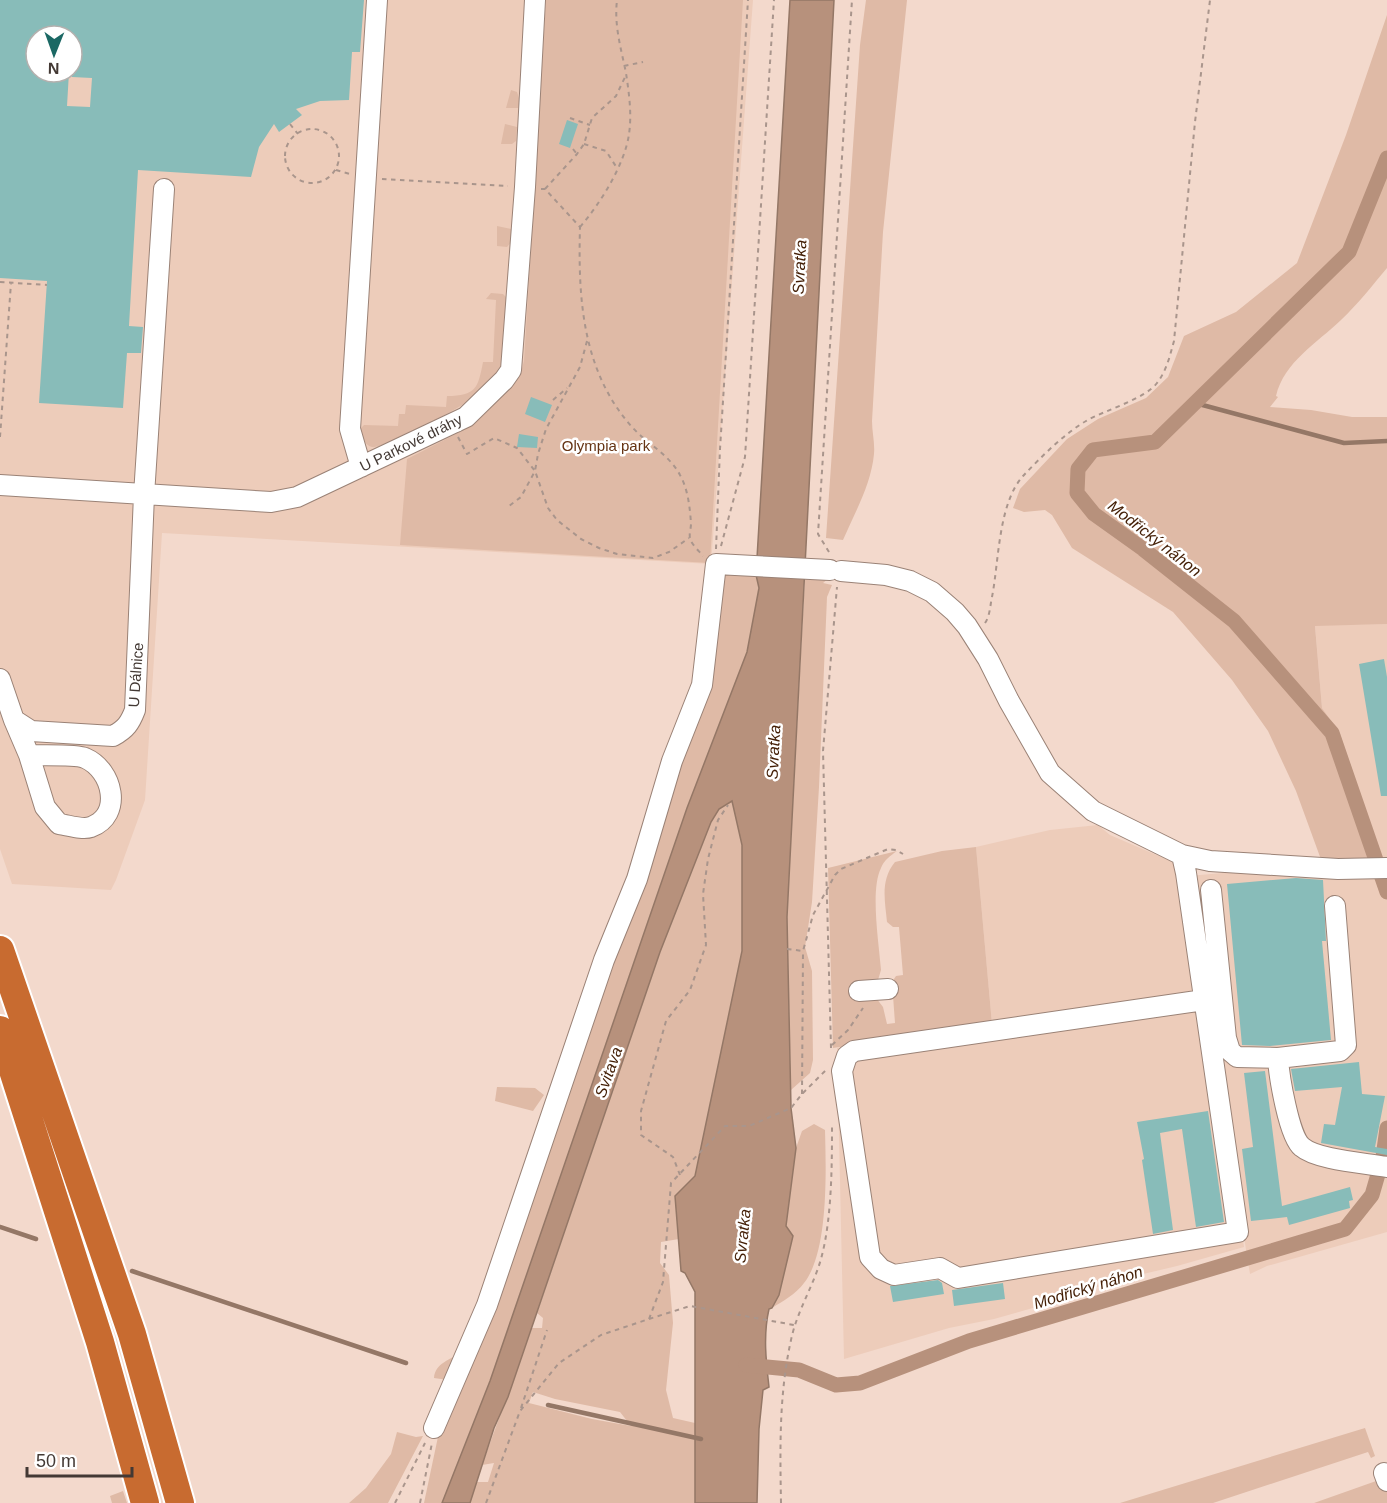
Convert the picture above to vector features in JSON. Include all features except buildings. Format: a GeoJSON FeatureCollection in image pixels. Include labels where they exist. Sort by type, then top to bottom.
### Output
{"type":"FeatureCollection","features":[{"type":"Feature","properties":{"kind":"highway"},"geometry":{"type":"LineString","coordinates":[[0,950],[132,1334],[180,1503]]}},
{"type":"Feature","properties":{"kind":"highway"},"geometry":{"type":"LineString","coordinates":[[0,1030],[100,1342],[146,1503]]}},
{"type":"Feature","properties":{"kind":"street"},"geometry":{"type":"LineString","coordinates":[[361,467],[350,429],[377,0]]}},
{"type":"Feature","properties":{"kind":"street","name":"U Parkové dráhy"},"geometry":{"type":"LineString","coordinates":[[0,484],[144,495],[283,501],[297,497],[466,417],[504,380],[511,370],[525,187],[535,0]]}},
{"type":"Feature","properties":{"kind":"street","name":"U Dálnice"},"geometry":{"type":"LineString","coordinates":[[14,720],[31,731],[114,736],[125,729],[135,710],[144,495],[164,189]]}},
{"type":"Feature","properties":{"kind":"street"},"geometry":{"type":"LineString","coordinates":[[434,1428],[487,1305],[604,960],[637,879],[672,761],[702,685],[723,564],[835,570],[898,577],[921,586],[950,608],[972,634],[1050,773],[1093,811],[1182,855],[1210,861],[1354,869],[1387,868]]}},
{"type":"Feature","properties":{"kind":"street"},"geometry":{"type":"LineString","coordinates":[[0,679],[29,756],[45,807],[59,824],[89,828],[105,820],[111,805],[111,787],[100,770],[84,758],[29,756]]}},
{"type":"Feature","properties":{"kind":"street"},"geometry":{"type":"LineString","coordinates":[[1182,855],[1204,1000],[1238,1233],[958,1278],[940,1268],[894,1275],[881,1269],[870,1257],[842,1071],[847,1056],[854,1051],[1204,1000]]}},
{"type":"Feature","properties":{"kind":"street"},"geometry":{"type":"LineString","coordinates":[[1211,890],[1226,1038],[1230,1051],[1236,1057],[1278,1058],[1340,1051],[1346,1045],[1335,906]]}},
{"type":"Feature","properties":{"kind":"street"},"geometry":{"type":"LineString","coordinates":[[1278,1058],[1289,1119],[1299,1145],[1311,1154],[1380,1166]]}},
{"type":"Feature","properties":{"kind":"path"},"geometry":{"type":"LineString","coordinates":[[617,0],[616,32],[630,103],[629,133],[626,149],[617,168],[595,207],[580,227],[579,281],[587,341],[603,382],[631,426],[669,460],[681,476],[688,500],[691,527],[689,537],[696,549],[723,564]]}},
{"type":"Feature","properties":{"kind":"path"},"geometry":{"type":"LineString","coordinates":[[723,564],[720,449],[748,0]]}},
{"type":"Feature","properties":{"kind":"path"},"geometry":{"type":"LineString","coordinates":[[723,564],[745,457],[774,0]]}},
{"type":"Feature","properties":{"kind":"path"},"geometry":{"type":"LineString","coordinates":[[831,1056],[824,731],[836,592],[835,570],[818,534],[852,0]]}},
{"type":"Feature","properties":{"kind":"path"},"geometry":{"type":"LineString","coordinates":[[972,634],[987,622],[1005,517],[1012,491],[1022,476],[1073,429],[1147,392],[1156,384],[1170,359],[1174,341],[1195,122],[1210,0]]}},
{"type":"Feature","properties":{"kind":"path"},"geometry":{"type":"LineString","coordinates":[[624,66],[643,62]]}},
{"type":"Feature","properties":{"kind":"path"},"geometry":{"type":"LineString","coordinates":[[545,189],[577,154],[584,144],[592,118],[616,96],[626,75]]}},
{"type":"Feature","properties":{"kind":"path"},"geometry":{"type":"LineString","coordinates":[[570,118],[590,125]]}},
{"type":"Feature","properties":{"kind":"path"},"geometry":{"type":"LineString","coordinates":[[290,124],[298,134]]}},
{"type":"Feature","properties":{"kind":"path"},"geometry":{"type":"LineString","coordinates":[[305,130],[323,132],[336,144],[339,153],[336,170],[330,177],[314,183],[297,179],[291,173],[285,156],[286,148],[291,140],[305,130]]}},
{"type":"Feature","properties":{"kind":"path"},"geometry":{"type":"LineString","coordinates":[[584,144],[606,151],[617,168]]}},
{"type":"Feature","properties":{"kind":"path"},"geometry":{"type":"LineString","coordinates":[[573,149],[577,154]]}},
{"type":"Feature","properties":{"kind":"path"},"geometry":{"type":"LineString","coordinates":[[336,170],[366,178],[545,189],[580,227]]}},
{"type":"Feature","properties":{"kind":"path"},"geometry":{"type":"LineString","coordinates":[[0,282],[47,285]]}},
{"type":"Feature","properties":{"kind":"path"},"geometry":{"type":"LineString","coordinates":[[0,437],[11,283]]}},
{"type":"Feature","properties":{"kind":"path"},"geometry":{"type":"LineString","coordinates":[[509,506],[521,497],[535,471],[546,429],[580,367],[587,341]]}},
{"type":"Feature","properties":{"kind":"path"},"geometry":{"type":"LineString","coordinates":[[553,400],[569,386]]}},
{"type":"Feature","properties":{"kind":"path"},"geometry":{"type":"LineString","coordinates":[[467,454],[494,438],[517,448],[535,471],[548,508],[557,520],[581,539],[599,548],[617,554],[653,558],[669,552],[689,537]]}},
{"type":"Feature","properties":{"kind":"path"},"geometry":{"type":"LineString","coordinates":[[680,1175],[673,1157],[641,1136],[642,1111],[666,1021],[690,990],[706,945],[703,894],[708,859],[718,820],[728,805]]}},
{"type":"Feature","properties":{"kind":"path"},"geometry":{"type":"LineString","coordinates":[[802,1094],[803,951],[813,915],[835,875],[848,865],[888,849],[903,854]]}},
{"type":"Feature","properties":{"kind":"path"},"geometry":{"type":"LineString","coordinates":[[787,949],[803,951]]}},
{"type":"Feature","properties":{"kind":"path"},"geometry":{"type":"LineString","coordinates":[[831,1046],[848,1030],[869,1000],[873,990]]}},
{"type":"Feature","properties":{"kind":"path"},"geometry":{"type":"LineString","coordinates":[[649,1319],[663,1282],[671,1183],[725,1126],[749,1126],[791,1108],[831,1065]]}},
{"type":"Feature","properties":{"kind":"path"},"geometry":{"type":"LineString","coordinates":[[781,1503],[780,1441],[783,1390],[794,1325],[815,1276],[824,1247],[831,1168],[832,1121]]}},
{"type":"Feature","properties":{"kind":"path"},"geometry":{"type":"LineString","coordinates":[[520,1411],[559,1363],[601,1335],[690,1306],[794,1325]]}},
{"type":"Feature","properties":{"kind":"path"},"geometry":{"type":"LineString","coordinates":[[486,1503],[547,1330]]}},
{"type":"Feature","properties":{"kind":"path"},"geometry":{"type":"LineString","coordinates":[[395,1503],[422,1447],[434,1428]]}},
{"type":"Feature","properties":{"kind":"path"},"geometry":{"type":"LineString","coordinates":[[420,1503],[434,1428]]}},
{"type":"Feature","properties":{"kind":"shaded area"},"geometry":{"type":"Polygon","coordinates":[[[0,0],[753,0],[711,564],[162,533],[145,800],[116,880],[111,890],[12,884],[0,849],[0,0]]]}},
{"type":"Feature","properties":{"kind":"shaded area"},"geometry":{"type":"Polygon","coordinates":[[[1387,624],[1387,1232],[1267,1266],[1250,1274],[1217,1072],[1244,1247],[1122,1279],[1040,1306],[994,1319],[949,1328],[844,1359],[837,1048],[992,1024],[976,847],[1050,830],[1098,825],[1110,835],[1175,863],[1188,876],[1362,861],[1383,862],[1340,733],[1322,708],[1315,625],[1387,624]]]}},
{"type":"Feature","properties":{"kind":"green space","name":"Olympia park"},"geometry":{"type":"Polygon","coordinates":[[[546,0],[743,0],[710,563],[400,545],[407,459],[458,433],[490,408],[520,376],[524,361],[546,0]]]}},
{"type":"Feature","properties":{"kind":"green space"},"geometry":{"type":"Polygon","coordinates":[[[866,0],[907,0],[883,232],[872,421],[874,454],[866,487],[843,540],[826,538],[860,45],[866,0]]]}},
{"type":"Feature","properties":{"kind":"green space"},"geometry":{"type":"Polygon","coordinates":[[[1387,15],[1387,268],[1347,314],[1294,363],[1280,384],[1276,396],[1278,397],[1270,407],[1311,410],[1352,417],[1387,417],[1387,624],[1315,626],[1322,708],[1340,733],[1383,862],[1323,865],[1296,791],[1268,731],[1232,680],[1173,612],[1072,548],[1052,515],[1045,510],[1024,512],[1013,508],[1020,489],[1067,439],[1098,419],[1146,398],[1168,377],[1184,336],[1236,312],[1297,263],[1346,135],[1387,15]]]}},
{"type":"Feature","properties":{"kind":"green space"},"geometry":{"type":"Polygon","coordinates":[[[511,90],[517,92],[520,101],[518,108],[506,108],[511,90]]]}},
{"type":"Feature","properties":{"kind":"green space"},"geometry":{"type":"Polygon","coordinates":[[[505,124],[517,127],[516,141],[512,144],[501,144],[505,124]]]}},
{"type":"Feature","properties":{"kind":"green space"},"geometry":{"type":"Polygon","coordinates":[[[497,226],[511,229],[511,242],[507,247],[497,246],[497,226]]]}},
{"type":"Feature","properties":{"kind":"green space"},"geometry":{"type":"Polygon","coordinates":[[[491,293],[503,294],[506,297],[505,337],[497,374],[480,392],[440,418],[380,446],[372,447],[367,444],[361,428],[364,425],[398,426],[399,414],[405,414],[406,405],[446,407],[447,396],[457,396],[474,389],[483,362],[493,362],[496,300],[486,299],[491,293]]]}},
{"type":"Feature","properties":{"kind":"green space"},"geometry":{"type":"Polygon","coordinates":[[[727,571],[756,575],[759,588],[747,652],[687,808],[490,1381],[442,1503],[424,1503],[439,1432],[645,871],[719,579],[727,571]]]}},
{"type":"Feature","properties":{"kind":"green space"},"geometry":{"type":"Polygon","coordinates":[[[805,577],[829,578],[823,583],[832,585],[827,597],[812,902],[805,947],[812,971],[813,1060],[810,1073],[791,1090],[787,917],[805,577]]]}},
{"type":"Feature","properties":{"kind":"green space"},"geometry":{"type":"Polygon","coordinates":[[[732,801],[742,845],[742,951],[695,1176],[675,1197],[679,1239],[661,1242],[660,1263],[669,1275],[673,1323],[666,1390],[673,1418],[695,1423],[695,1503],[470,1503],[476,1482],[488,1482],[494,1463],[482,1465],[532,1328],[542,1328],[543,1318],[537,1313],[660,952],[710,822],[719,809],[732,801]],[[533,1392],[529,1403],[631,1426],[620,1412],[555,1399],[533,1392]]]}},
{"type":"Feature","properties":{"kind":"green space"},"geometry":{"type":"Polygon","coordinates":[[[976,847],[992,1024],[833,1048],[828,868],[897,851],[884,863],[878,878],[876,917],[881,970],[878,980],[867,986],[883,1007],[887,1024],[895,1023],[892,982],[896,976],[903,975],[899,927],[893,927],[887,922],[885,883],[890,869],[895,862],[942,851],[976,847]]]}},
{"type":"Feature","properties":{"kind":"green space"},"geometry":{"type":"Polygon","coordinates":[[[497,1087],[535,1088],[544,1095],[533,1111],[495,1101],[497,1087]]]}},
{"type":"Feature","properties":{"kind":"green space"},"geometry":{"type":"Polygon","coordinates":[[[814,1124],[825,1130],[824,1209],[818,1251],[812,1269],[801,1287],[772,1308],[778,1295],[793,1236],[786,1226],[796,1148],[802,1131],[814,1124]]]}},
{"type":"Feature","properties":{"kind":"green space"},"geometry":{"type":"Polygon","coordinates":[[[462,1352],[448,1380],[434,1378],[440,1365],[462,1352]]]}},
{"type":"Feature","properties":{"kind":"green space"},"geometry":{"type":"Polygon","coordinates":[[[1365,1428],[1375,1456],[1371,1458],[1368,1452],[1213,1503],[1120,1503],[1365,1428]]]}},
{"type":"Feature","properties":{"kind":"green space"},"geometry":{"type":"Polygon","coordinates":[[[397,1432],[416,1437],[423,1436],[388,1503],[349,1503],[366,1488],[391,1454],[397,1432]]]}},
{"type":"Feature","properties":{"kind":"green space"},"geometry":{"type":"Polygon","coordinates":[[[1382,1475],[1387,1491],[1387,1503],[1314,1503],[1379,1480],[1382,1475]]]}},
{"type":"Feature","properties":{"kind":"green space"},"geometry":{"type":"Polygon","coordinates":[[[123,1491],[127,1503],[112,1503],[110,1496],[123,1491]]]}},
{"type":"Feature","properties":{"kind":"water"},"geometry":{"type":"Polygon","coordinates":[[[790,0],[834,0],[787,917],[791,1108],[796,1148],[786,1226],[793,1236],[779,1295],[772,1308],[769,1309],[767,1319],[766,1348],[769,1387],[763,1390],[759,1429],[757,1503],[695,1503],[695,1292],[685,1273],[681,1271],[675,1196],[695,1176],[742,951],[742,845],[732,801],[719,809],[711,822],[660,952],[470,1503],[442,1503],[490,1381],[687,808],[747,652],[759,588],[756,575],[790,0]]]}},
{"type":"Feature","properties":{"kind":"waterway","name":"Modřický náhon"},"geometry":{"type":"LineString","coordinates":[[1387,158],[1349,252],[1155,442],[1093,450],[1078,469],[1077,493],[1094,514],[1143,549],[1234,621],[1332,733],[1387,892]]}},
{"type":"Feature","properties":{"kind":"waterway"},"geometry":{"type":"LineString","coordinates":[[1195,403],[1344,443],[1387,441]]}},
{"type":"Feature","properties":{"kind":"waterway","name":"Modřický náhon"},"geometry":{"type":"LineString","coordinates":[[746,1365],[799,1370],[836,1385],[860,1383],[969,1341],[1345,1229],[1372,1195],[1383,1157],[1387,1128]]}},
{"type":"Feature","properties":{"kind":"waterway"},"geometry":{"type":"LineString","coordinates":[[0,1227],[36,1239]]}},
{"type":"Feature","properties":{"kind":"waterway"},"geometry":{"type":"LineString","coordinates":[[132,1271],[406,1363]]}},
{"type":"Feature","properties":{"kind":"waterway"},"geometry":{"type":"LineString","coordinates":[[548,1405],[701,1439]]}},
{"type":"Feature","properties":{"kind":"water label","name":"Svratka"},"geometry":{"type":"Point","coordinates":[799,267]}},
{"type":"Feature","properties":{"kind":"water label","name":"Svratka"},"geometry":{"type":"Point","coordinates":[773,752]}},
{"type":"Feature","properties":{"kind":"water label","name":"Svitava"},"geometry":{"type":"Point","coordinates":[608,1072]}},
{"type":"Feature","properties":{"kind":"water label","name":"Svratka"},"geometry":{"type":"Point","coordinates":[742,1236]}}]}
